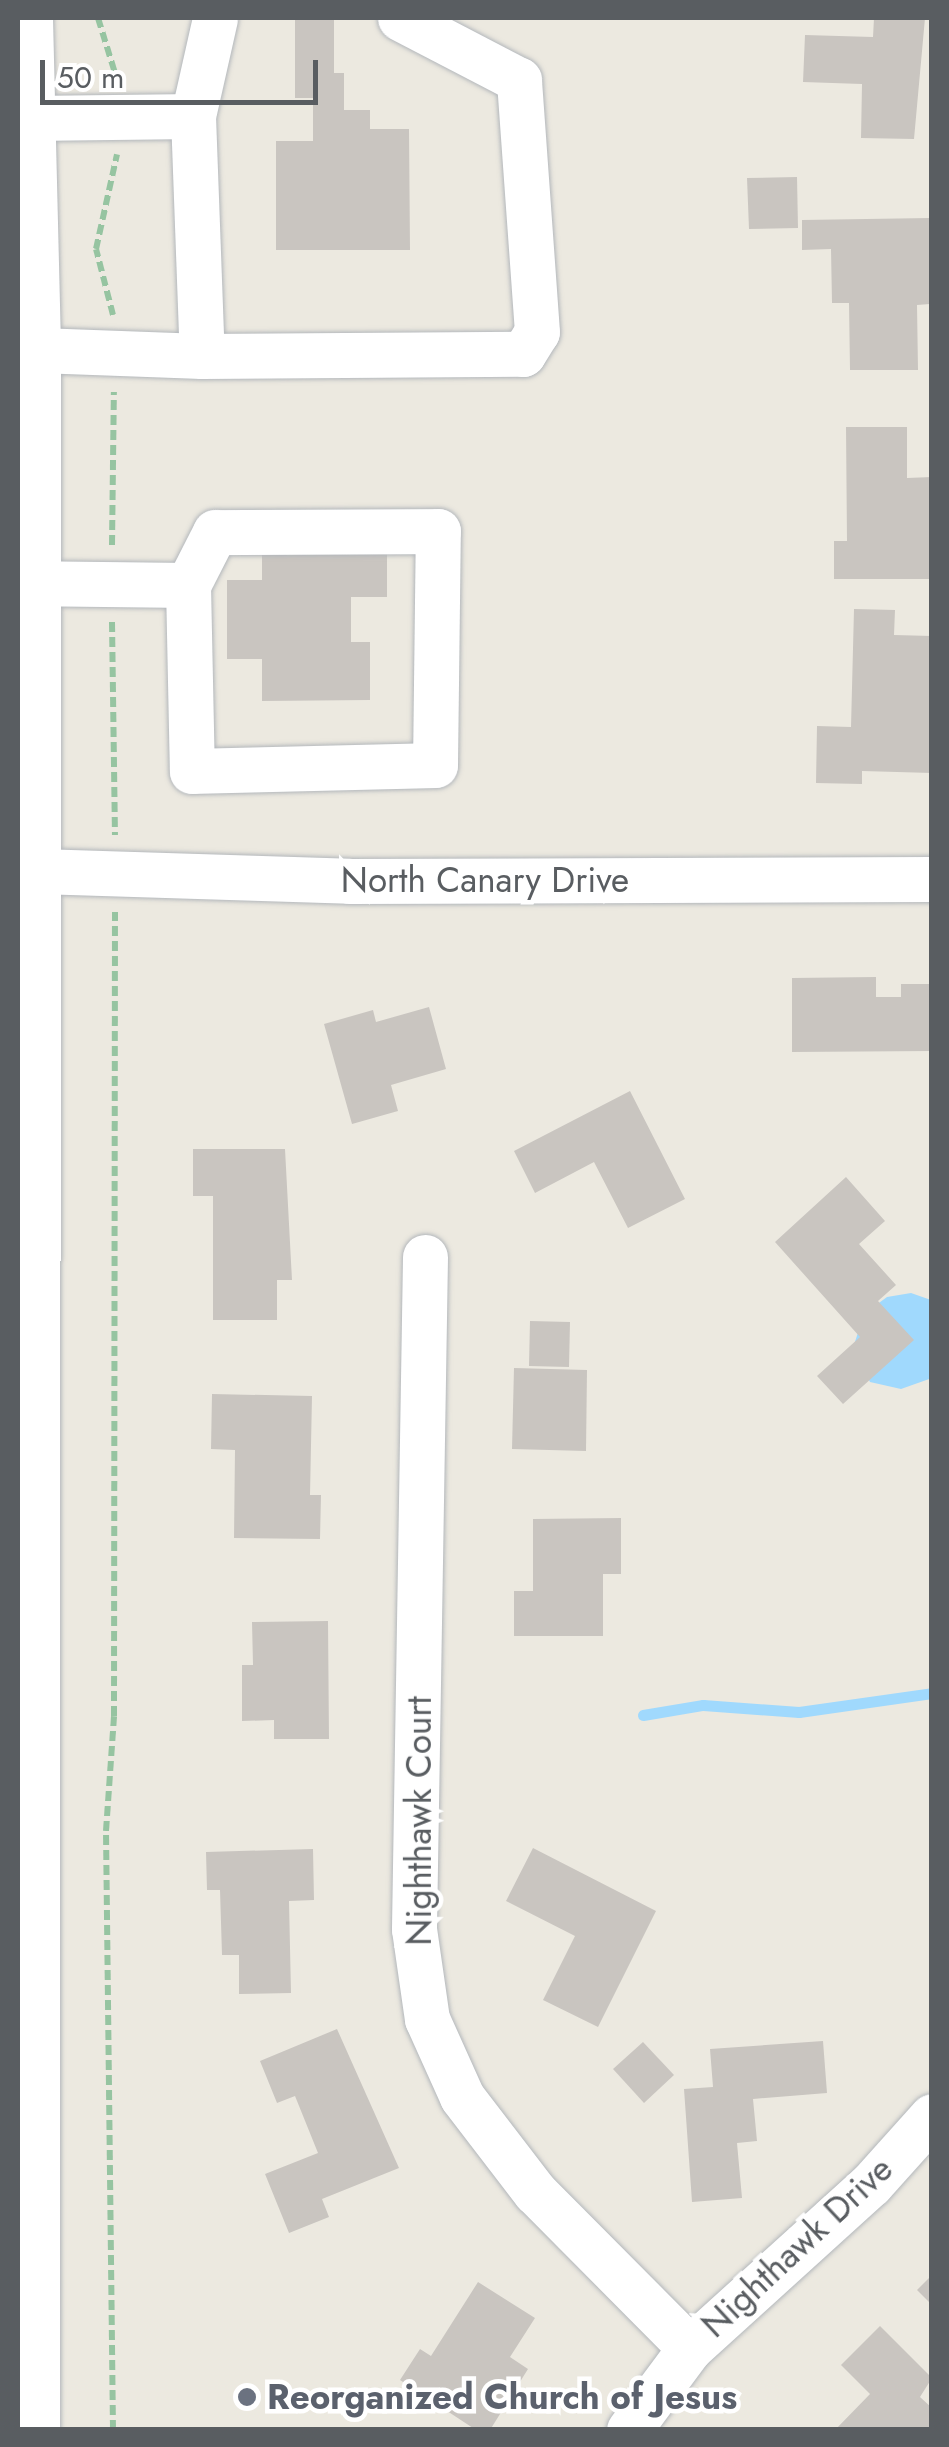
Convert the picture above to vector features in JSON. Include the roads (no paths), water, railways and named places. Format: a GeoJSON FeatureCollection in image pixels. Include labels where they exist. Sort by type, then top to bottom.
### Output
{"type":"FeatureCollection","features":[{"type":"Feature","properties":{"kind":"street"},"geometry":{"type":"LineString","coordinates":[[30,18],[38,350],[27,583],[38,871],[37,2430]]}},
{"type":"Feature","properties":{"kind":"street"},"geometry":{"type":"LineString","coordinates":[[202,356],[194,116],[214,18]]}},
{"type":"Feature","properties":{"kind":"street"},"geometry":{"type":"LineString","coordinates":[[38,350],[202,356],[523,354],[537,332],[519,80],[400,18]]}},
{"type":"Feature","properties":{"kind":"street"},"geometry":{"type":"LineString","coordinates":[[32,118],[116,120],[194,116]]}},
{"type":"Feature","properties":{"kind":"street"},"geometry":{"type":"LineString","coordinates":[[438,531],[435,765],[192,771],[188,585],[215,532],[438,531]]}},
{"type":"Feature","properties":{"kind":"street"},"geometry":{"type":"LineString","coordinates":[[27,583],[188,585]]}},
{"type":"Feature","properties":{"kind":"street","name":"North Canary Drive"},"geometry":{"type":"LineString","coordinates":[[38,871],[349,881],[932,879]]}},
{"type":"Feature","properties":{"kind":"street","name":"Nighthawk Court"},"geometry":{"type":"LineString","coordinates":[[425,1257],[414,1928],[427,2020],[462,2097],[535,2192],[690,2348]]}},
{"type":"Feature","properties":{"kind":"street","name":"Nighthawk Drive"},"geometry":{"type":"LineString","coordinates":[[630,2430],[690,2348],[871,2184],[932,2116]]}},
{"type":"Feature","properties":{"kind":"water"},"geometry":{"type":"Polygon","coordinates":[[[911,1293],[931,1300],[932,1378],[901,1389],[870,1382],[853,1348],[864,1314],[887,1297],[911,1293]]]}},
{"type":"Feature","properties":{"kind":"waterway"},"geometry":{"type":"LineString","coordinates":[[643,1715],[703,1705],[799,1712],[932,1693]]}},
{"type":"Feature","properties":{"kind":"place","name":"Reorganized Church of Jesus"},"geometry":{"type":"Point","coordinates":[247,2397]}}]}
